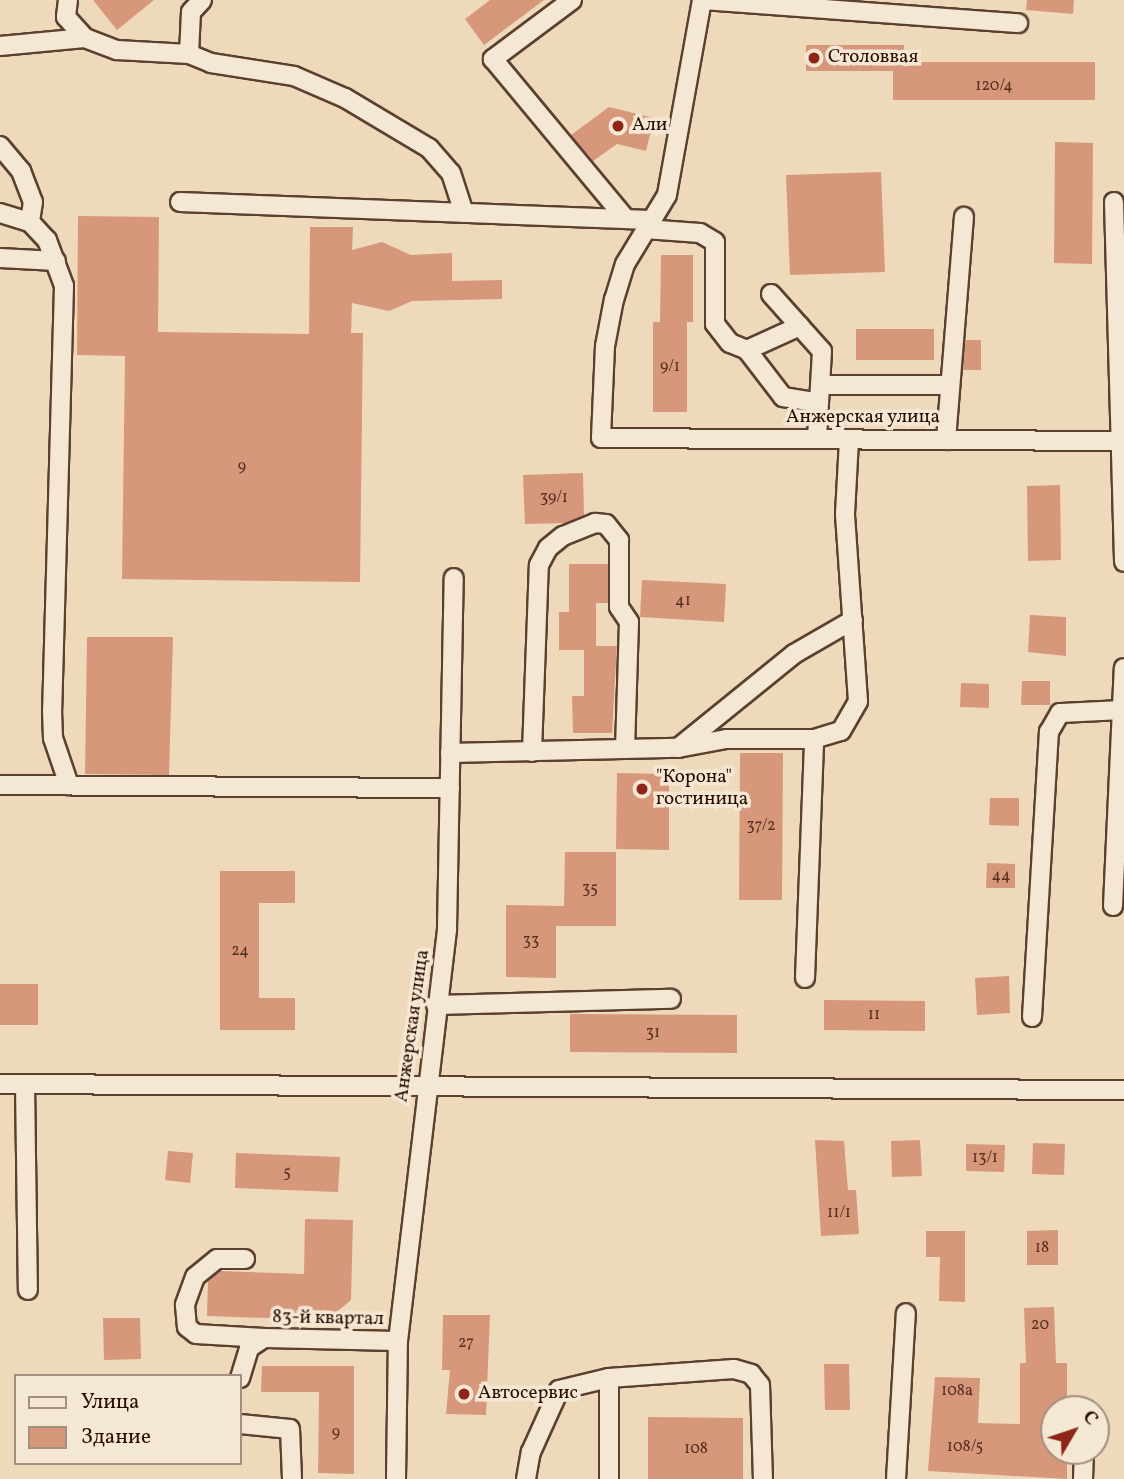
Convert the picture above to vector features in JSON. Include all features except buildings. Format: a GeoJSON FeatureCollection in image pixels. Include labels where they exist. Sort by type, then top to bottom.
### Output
{"type":"FeatureCollection","features":[{"type":"Feature","properties":{"kind":"street"},"geometry":{"type":"LineString","coordinates":[[68,0],[66,17],[85,38]]}},
{"type":"Feature","properties":{"kind":"street"},"geometry":{"type":"LineString","coordinates":[[189,54],[191,12],[202,0]]}},
{"type":"Feature","properties":{"kind":"street"},"geometry":{"type":"LineString","coordinates":[[572,0],[494,59],[626,219]]}},
{"type":"Feature","properties":{"kind":"street"},"geometry":{"type":"LineString","coordinates":[[647,224],[667,195],[702,0],[1018,23]]}},
{"type":"Feature","properties":{"kind":"street"},"geometry":{"type":"LineString","coordinates":[[0,46],[85,38],[117,50],[189,54],[211,63],[295,76],[345,98],[429,148],[451,173],[464,213]]}},
{"type":"Feature","properties":{"kind":"street"},"geometry":{"type":"LineString","coordinates":[[0,146],[21,171],[33,202],[30,222]]}},
{"type":"Feature","properties":{"kind":"street"},"geometry":{"type":"LineString","coordinates":[[180,202],[626,219],[700,233],[715,242],[715,324],[730,343],[747,350],[783,397],[950,386]]}},
{"type":"Feature","properties":{"kind":"street"},"geometry":{"type":"LineString","coordinates":[[1114,202],[1124,562]]}},
{"type":"Feature","properties":{"kind":"street"},"geometry":{"type":"LineString","coordinates":[[0,213],[30,222],[47,240],[64,286],[51,710],[53,738],[69,785]]}},
{"type":"Feature","properties":{"kind":"street"},"geometry":{"type":"LineString","coordinates":[[946,440],[964,217]]}},
{"type":"Feature","properties":{"kind":"street","name":"Анжерская улица"},"geometry":{"type":"LineString","coordinates":[[647,224],[625,264],[614,299],[606,346],[601,438],[1122,441]]}},
{"type":"Feature","properties":{"kind":"street"},"geometry":{"type":"LineString","coordinates":[[0,258],[56,261]]}},
{"type":"Feature","properties":{"kind":"street"},"geometry":{"type":"LineString","coordinates":[[771,294],[822,351],[817,439]]}},
{"type":"Feature","properties":{"kind":"street"},"geometry":{"type":"LineString","coordinates":[[747,350],[800,326]]}},
{"type":"Feature","properties":{"kind":"street"},"geometry":{"type":"LineString","coordinates":[[450,753],[678,748],[726,740],[814,739],[841,731],[858,701],[845,514],[849,439]]}},
{"type":"Feature","properties":{"kind":"street"},"geometry":{"type":"LineString","coordinates":[[532,752],[540,565],[548,548],[563,536],[595,523],[606,524],[619,540],[620,607],[629,622],[625,749]]}},
{"type":"Feature","properties":{"kind":"street","name":"Анжерская улица"},"geometry":{"type":"LineString","coordinates":[[396,1479],[398,1341],[425,1085],[447,928],[454,578]]}},
{"type":"Feature","properties":{"kind":"street"},"geometry":{"type":"LineString","coordinates":[[678,748],[794,654],[853,620]]}},
{"type":"Feature","properties":{"kind":"street"},"geometry":{"type":"LineString","coordinates":[[1113,906],[1123,750],[1124,668]]}},
{"type":"Feature","properties":{"kind":"street"},"geometry":{"type":"LineString","coordinates":[[1032,1017],[1049,732],[1060,713],[1123,710]]}},
{"type":"Feature","properties":{"kind":"street"},"geometry":{"type":"LineString","coordinates":[[805,978],[814,739]]}},
{"type":"Feature","properties":{"kind":"street"},"geometry":{"type":"LineString","coordinates":[[0,785],[450,788]]}},
{"type":"Feature","properties":{"kind":"street"},"geometry":{"type":"LineString","coordinates":[[436,1005],[671,999]]}},
{"type":"Feature","properties":{"kind":"street"},"geometry":{"type":"LineString","coordinates":[[0,1084],[1124,1090]]}},
{"type":"Feature","properties":{"kind":"street"},"geometry":{"type":"LineString","coordinates":[[24,1084],[28,1290]]}},
{"type":"Feature","properties":{"kind":"street"},"geometry":{"type":"LineString","coordinates":[[245,1259],[217,1259],[195,1277],[185,1305],[187,1327],[196,1334],[264,1338]]}},
{"type":"Feature","properties":{"kind":"street"},"geometry":{"type":"LineString","coordinates":[[896,1479],[906,1313]]}},
{"type":"Feature","properties":{"kind":"street","name":"83-й квартал"},"geometry":{"type":"LineString","coordinates":[[241,1374],[249,1348],[264,1338],[398,1341]]}},
{"type":"Feature","properties":{"kind":"street"},"geometry":{"type":"LineString","coordinates":[[526,1479],[531,1452],[559,1390],[609,1378],[734,1369],[751,1374],[760,1385],[764,1404],[763,1479]]}},
{"type":"Feature","properties":{"kind":"street"},"geometry":{"type":"LineString","coordinates":[[608,1479],[609,1378]]}},
{"type":"Feature","properties":{"kind":"street"},"geometry":{"type":"LineString","coordinates":[[242,1424],[290,1429],[292,1479]]}},
{"type":"Feature","properties":{"kind":"place","name":"Столоввая"},"geometry":{"type":"Point","coordinates":[814,58]}},
{"type":"Feature","properties":{"kind":"place","name":"Али"},"geometry":{"type":"Point","coordinates":[618,126]}},
{"type":"Feature","properties":{"kind":"place","name":"\"Корона\" гостиница"},"geometry":{"type":"Point","coordinates":[642,789]}},
{"type":"Feature","properties":{"kind":"place","name":"Автосервис"},"geometry":{"type":"Point","coordinates":[464,1394]}}]}
